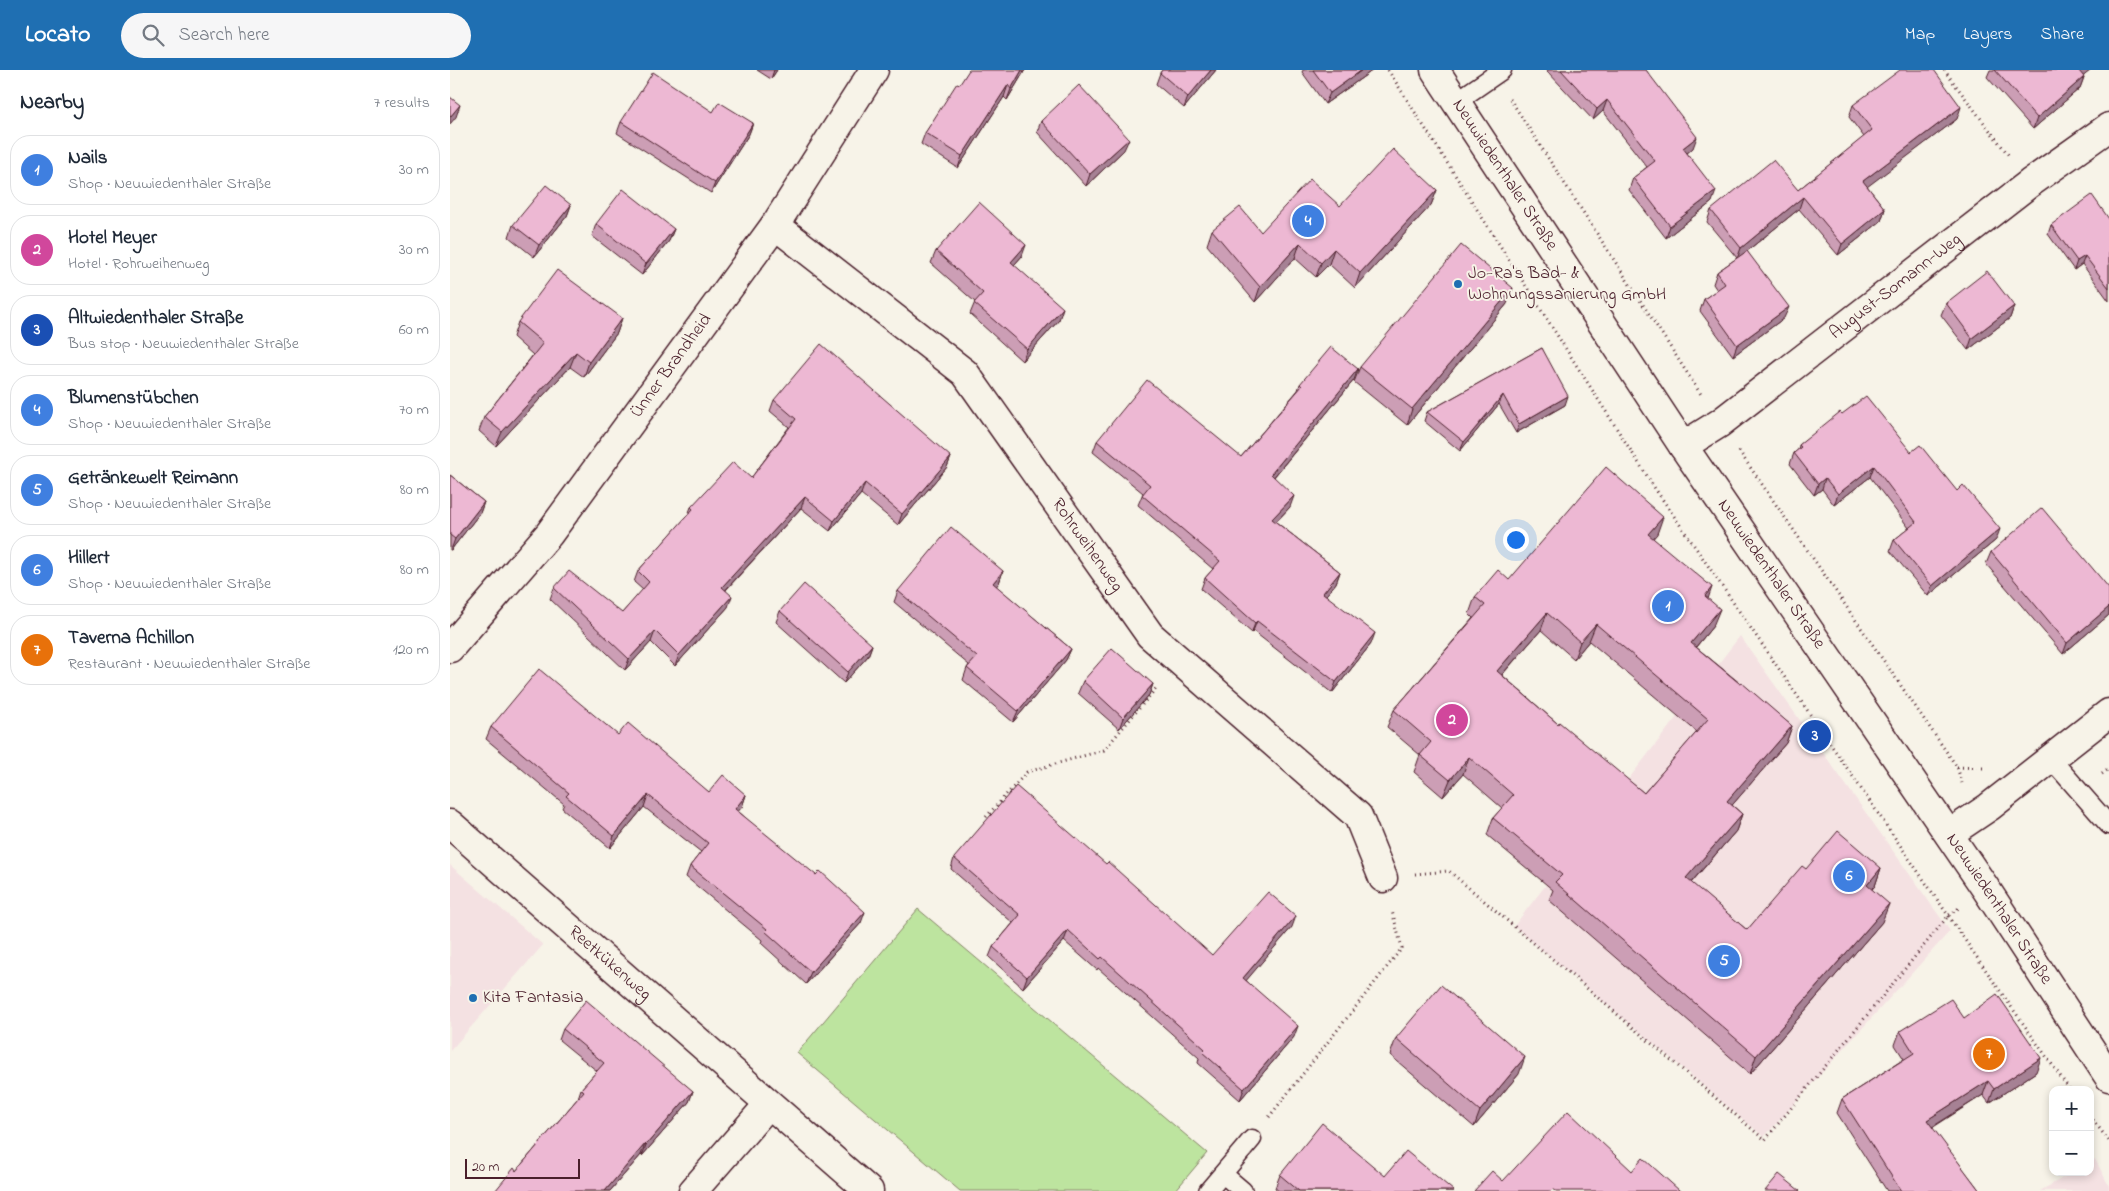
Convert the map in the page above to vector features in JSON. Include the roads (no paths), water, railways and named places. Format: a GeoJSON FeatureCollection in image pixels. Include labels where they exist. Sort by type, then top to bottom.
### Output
{"type":"FeatureCollection","features":[{"type":"Feature","properties":{"kind":"street","name":"Ünner Brandheid"},"geometry":{"type":"LineString","coordinates":[[450,648],[549,534],[775,225],[874,70]]}},
{"type":"Feature","properties":{"kind":"street","name":"Neuwiedenthaler Straße"},"geometry":{"type":"LineString","coordinates":[[1435,70],[1683,446],[1949,834],[2109,1077]]}},
{"type":"Feature","properties":{"kind":"street","name":"August-Somann-Weg"},"geometry":{"type":"LineString","coordinates":[[1683,446],[1720,423],[2030,183],[2109,127]]}},
{"type":"Feature","properties":{"kind":"street","name":"Rohrweihenweg"},"geometry":{"type":"LineString","coordinates":[[775,225],[965,373],[1150,635],[1358,816],[1383,878]]}},
{"type":"Feature","properties":{"kind":"street"},"geometry":{"type":"LineString","coordinates":[[1949,834],[1989,807],[2109,714]]}},
{"type":"Feature","properties":{"kind":"street","name":"Reetkükenweg"},"geometry":{"type":"LineString","coordinates":[[450,824],[768,1105],[869,1191]]}},
{"type":"Feature","properties":{"kind":"street"},"geometry":{"type":"LineString","coordinates":[[693,1191],[768,1105]]}},
{"type":"Feature","properties":{"kind":"lane"},"geometry":{"type":"LineString","coordinates":[[1457,101],[1502,70]]}},
{"type":"Feature","properties":{"kind":"lane"},"geometry":{"type":"LineString","coordinates":[[2051,759],[2109,825]]}},
{"type":"Feature","properties":{"kind":"lane"},"geometry":{"type":"LineString","coordinates":[[1208,1191],[1252,1139]]}},
{"type":"Feature","properties":{"kind":"lane"},"geometry":{"type":"LineString","coordinates":[[1223,1174],[1243,1191]]}},
{"type":"Feature","properties":{"kind":"place","name":"Blumenstübchen"},"geometry":{"type":"Point","coordinates":[1308,221]}},
{"type":"Feature","properties":{"kind":"place","name":"Jo-Ra's Bad- & Wohnungssanierung GmbH"},"geometry":{"type":"Point","coordinates":[1458,284]}},
{"type":"Feature","properties":{"kind":"place","name":"Nails"},"geometry":{"type":"Point","coordinates":[1668,606]}},
{"type":"Feature","properties":{"kind":"place","name":"Hotel Meyer"},"geometry":{"type":"Point","coordinates":[1452,720]}},
{"type":"Feature","properties":{"kind":"place","name":"Altwiedenthaler Straße"},"geometry":{"type":"Point","coordinates":[1815,736]}},
{"type":"Feature","properties":{"kind":"place","name":"Hillert"},"geometry":{"type":"Point","coordinates":[1849,876]}},
{"type":"Feature","properties":{"kind":"place","name":"Getränkewelt Reimann"},"geometry":{"type":"Point","coordinates":[1724,961]}},
{"type":"Feature","properties":{"kind":"place","name":"Kita Fantasia"},"geometry":{"type":"Point","coordinates":[473,998]}},
{"type":"Feature","properties":{"kind":"place","name":"Taverna Achillon"},"geometry":{"type":"Point","coordinates":[1989,1054]}}]}
